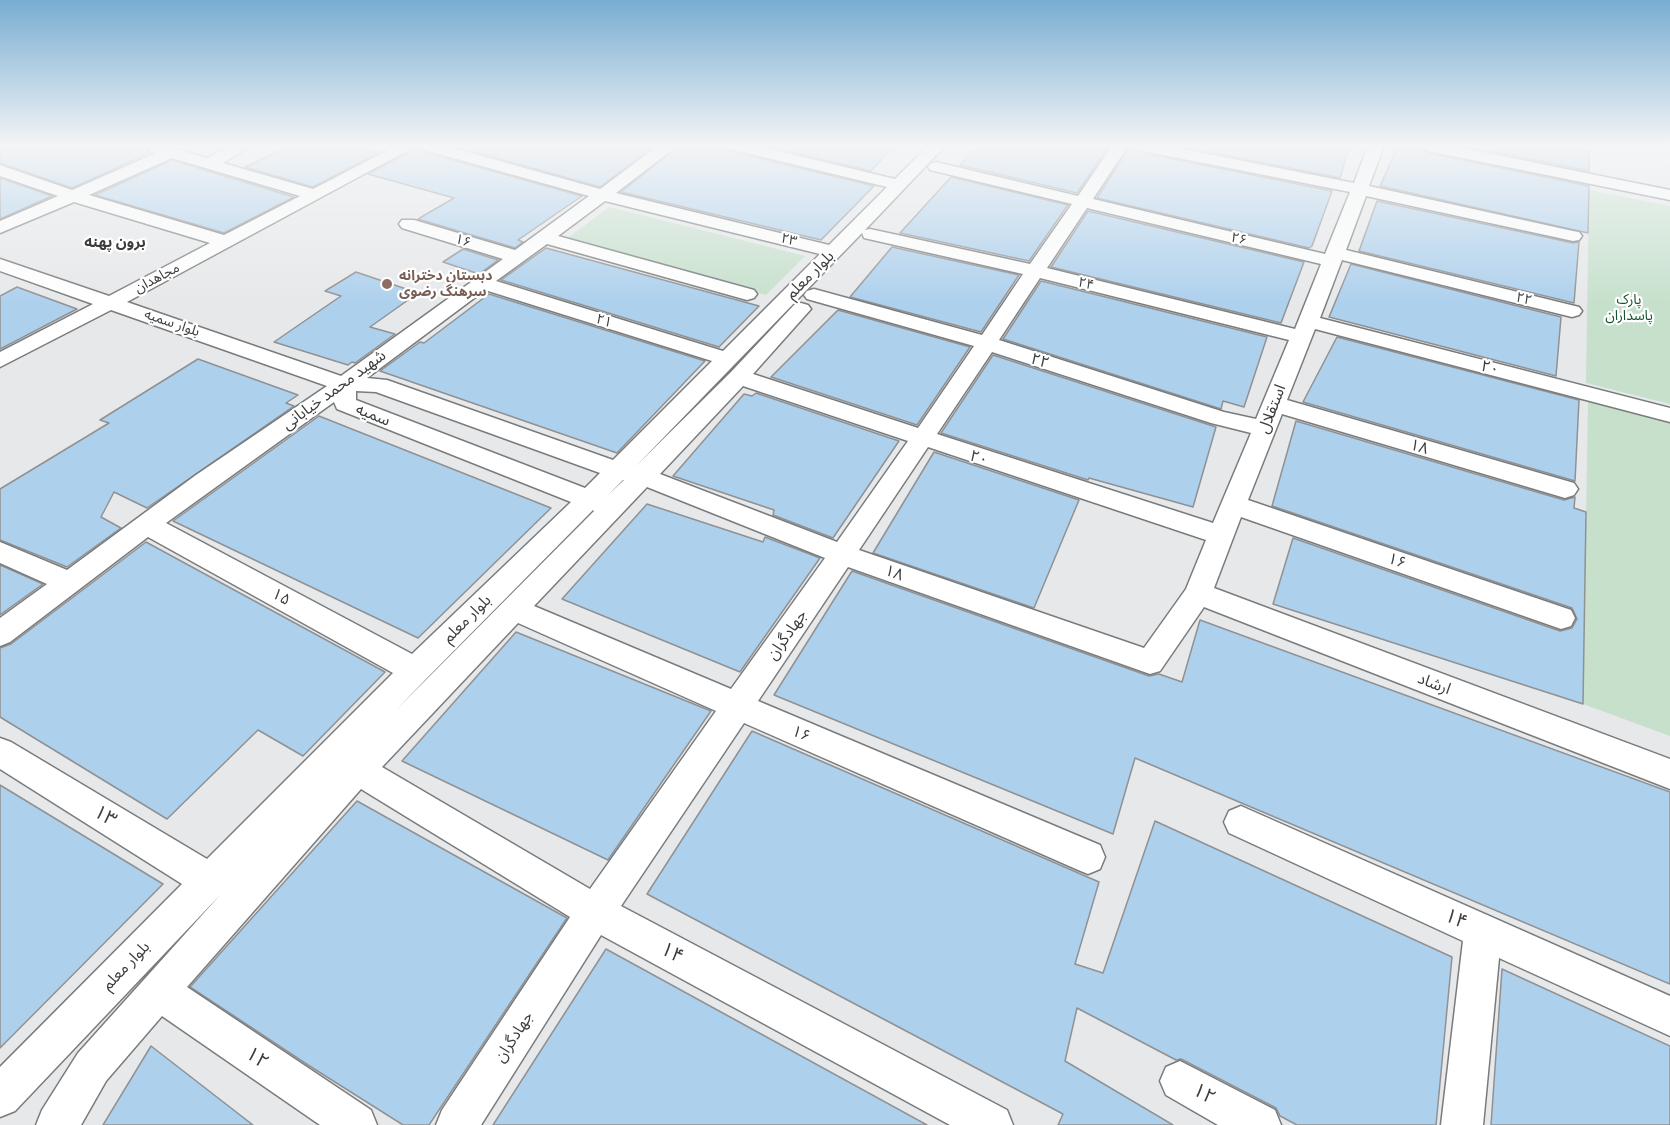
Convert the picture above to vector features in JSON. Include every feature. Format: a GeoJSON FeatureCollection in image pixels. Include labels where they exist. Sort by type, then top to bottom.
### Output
{"type":"FeatureCollection","features":[{"type":"Feature","properties":{"kind":"street"},"geometry":{"type":"LineString","coordinates":[[0,228],[68,198]]}},
{"type":"Feature","properties":{"kind":"street"},"geometry":{"type":"LineString","coordinates":[[82,198],[227,242]]}},
{"type":"Feature","properties":{"kind":"street","name":"مجاهدان"},"geometry":{"type":"LineString","coordinates":[[0,361],[308,198]]}},
{"type":"Feature","properties":{"kind":"street","name":"شهید محمد خیابانی"},"geometry":{"type":"LineString","coordinates":[[0,634],[146,525],[598,198]]}},
{"type":"Feature","properties":{"kind":"street","name":"۲۳"},"geometry":{"type":"LineString","coordinates":[[613,198],[826,271]]}},
{"type":"Feature","properties":{"kind":"street","name":"بلوار معلم"},"geometry":{"type":"LineString","coordinates":[[0,1096],[415,670],[600,503],[630,473],[826,271],[888,198]]}},
{"type":"Feature","properties":{"kind":"street","name":"بلوار معلم"},"geometry":{"type":"LineString","coordinates":[[826,271],[870,234],[901,198]]}},
{"type":"Feature","properties":{"kind":"street","name":"۲۶"},"geometry":{"type":"LineString","coordinates":[[1075,198],[1334,257]]}},
{"type":"Feature","properties":{"kind":"street","name":"جهادگران"},"geometry":{"type":"LineString","coordinates":[[457,1125],[596,912],[843,555],[1085,198]]}},
{"type":"Feature","properties":{"kind":"street","name":"استقلال"},"geometry":{"type":"LineString","coordinates":[[1150,662],[1198,593],[1356,198]]}},
{"type":"Feature","properties":{"kind":"street"},"geometry":{"type":"LineString","coordinates":[[1402,198],[1573,236]]}},
{"type":"Feature","properties":{"kind":"street","name":"۱۶"},"geometry":{"type":"LineString","coordinates":[[408,224],[517,257]]}},
{"type":"Feature","properties":{"kind":"street","name":"۲۴"},"geometry":{"type":"LineString","coordinates":[[870,234],[1305,329]]}},
{"type":"Feature","properties":{"kind":"street"},"geometry":{"type":"LineString","coordinates":[[544,238],[747,294]]}},
{"type":"Feature","properties":{"kind":"street","name":"۲۲"},"geometry":{"type":"LineString","coordinates":[[1334,257],[1572,311]]}},
{"type":"Feature","properties":{"kind":"street","name":"بلوار سمیه"},"geometry":{"type":"LineString","coordinates":[[0,265],[344,384]]}},
{"type":"Feature","properties":{"kind":"street","name":"۲۲"},"geometry":{"type":"LineString","coordinates":[[826,271],[987,344],[1219,418],[1265,429]]}},
{"type":"Feature","properties":{"kind":"street","name":"۲۱"},"geometry":{"type":"LineString","coordinates":[[481,284],[733,368]]}},
{"type":"Feature","properties":{"kind":"street","name":"۲۰"},"geometry":{"type":"LineString","coordinates":[[1305,329],[1670,415]]}},
{"type":"Feature","properties":{"kind":"street","name":"۲۰"},"geometry":{"type":"LineString","coordinates":[[733,368],[922,439],[1220,536]]}},
{"type":"Feature","properties":{"kind":"street","name":"سمیه"},"geometry":{"type":"LineString","coordinates":[[600,503],[345,404],[344,384],[379,385],[630,473]]}},
{"type":"Feature","properties":{"kind":"street","name":"۱۸"},"geometry":{"type":"LineString","coordinates":[[1274,404],[1565,489]]}},
{"type":"Feature","properties":{"kind":"street","name":"۱۸"},"geometry":{"type":"LineString","coordinates":[[630,473],[843,555],[1150,662]]}},
{"type":"Feature","properties":{"kind":"street","name":"بلوار معلم"},"geometry":{"type":"LineString","coordinates":[[57,1125],[92,1067],[158,990],[358,770],[515,610],[600,503]]}},
{"type":"Feature","properties":{"kind":"street","name":"۱۶"},"geometry":{"type":"LineString","coordinates":[[1233,505],[1561,618]]}},
{"type":"Feature","properties":{"kind":"street","name":"۱۵"},"geometry":{"type":"LineString","coordinates":[[146,525],[415,670]]}},
{"type":"Feature","properties":{"kind":"street"},"geometry":{"type":"LineString","coordinates":[[0,552],[70,583]]}},
{"type":"Feature","properties":{"kind":"street","name":"ارشاد"},"geometry":{"type":"LineString","coordinates":[[1198,593],[1670,774]]}},
{"type":"Feature","properties":{"kind":"street","name":"۱۶"},"geometry":{"type":"LineString","coordinates":[[515,610],[1088,857]]}},
{"type":"Feature","properties":{"kind":"street","name":"۱۳"},"geometry":{"type":"LineString","coordinates":[[0,752],[210,881]]}},
{"type":"Feature","properties":{"kind":"street","name":"۱۴"},"geometry":{"type":"LineString","coordinates":[[358,770],[596,912],[992,1125]]}},
{"type":"Feature","properties":{"kind":"street","name":"۱۴"},"geometry":{"type":"LineString","coordinates":[[1241,822],[1670,1016]]}},
{"type":"Feature","properties":{"kind":"street"},"geometry":{"type":"LineString","coordinates":[[1462,1125],[1483,932]]}},
{"type":"Feature","properties":{"kind":"street","name":"۱۲"},"geometry":{"type":"LineString","coordinates":[[158,990],[356,1125]]}},
{"type":"Feature","properties":{"kind":"street","name":"۱۲"},"geometry":{"type":"LineString","coordinates":[[1180,1081],[1260,1125]]}},
{"type":"Feature","properties":{"kind":"green space","name":"پارک پاسداران"},"geometry":{"type":"Polygon","coordinates":[[[1589,198],[1632,198],[1670,206],[1670,404],[1586,383],[1589,198]]]}},
{"type":"Feature","properties":{"kind":"green space"},"geometry":{"type":"Polygon","coordinates":[[[609,207],[805,256],[766,295],[564,241],[609,207]]]}},
{"type":"Feature","properties":{"kind":"green space"},"geometry":{"type":"Polygon","coordinates":[[[1588,400],[1670,422],[1670,736],[1583,704],[1588,400]]]}},
{"type":"Feature","properties":{"kind":"building"},"geometry":{"type":"Polygon","coordinates":[[[0,198],[46,198],[0,219],[0,198]]]}},
{"type":"Feature","properties":{"kind":"building"},"geometry":{"type":"Polygon","coordinates":[[[107,198],[291,198],[224,233],[107,198]]]}},
{"type":"Feature","properties":{"kind":"building"},"geometry":{"type":"Polygon","coordinates":[[[453,198],[578,198],[518,240],[523,242],[515,248],[418,219],[453,198]]]}},
{"type":"Feature","properties":{"kind":"building"},"geometry":{"type":"Polygon","coordinates":[[[648,198],[862,198],[821,240],[648,198]]]}},
{"type":"Feature","properties":{"kind":"building"},"geometry":{"type":"Polygon","coordinates":[[[931,198],[1041,198],[1068,205],[1029,261],[900,233],[931,198]]]}},
{"type":"Feature","properties":{"kind":"building"},"geometry":{"type":"Polygon","coordinates":[[[1099,198],[1329,198],[1312,246],[1309,248],[1099,198]]]}},
{"type":"Feature","properties":{"kind":"building"},"geometry":{"type":"Polygon","coordinates":[[[1435,198],[1589,198],[1588,233],[1435,198]]]}},
{"type":"Feature","properties":{"kind":"building"},"geometry":{"type":"Polygon","coordinates":[[[1377,201],[1573,243],[1579,242],[1574,303],[1359,251],[1377,201]]]}},
{"type":"Feature","properties":{"kind":"building"},"geometry":{"type":"Polygon","coordinates":[[[1088,211],[1304,262],[1281,323],[1051,267],[1088,211]]]}},
{"type":"Feature","properties":{"kind":"building"},"geometry":{"type":"Polygon","coordinates":[[[892,247],[1019,275],[981,332],[850,297],[892,247]]]}},
{"type":"Feature","properties":{"kind":"building"},"geometry":{"type":"Polygon","coordinates":[[[546,248],[759,306],[719,347],[501,280],[546,248]]]}},
{"type":"Feature","properties":{"kind":"building"},"geometry":{"type":"Polygon","coordinates":[[[463,249],[498,260],[479,274],[443,262],[463,249]]]}},
{"type":"Feature","properties":{"kind":"building"},"geometry":{"type":"Polygon","coordinates":[[[1351,264],[1561,317],[1556,376],[1329,317],[1351,264]]]}},
{"type":"Feature","properties":{"kind":"building"},"geometry":{"type":"Polygon","coordinates":[[[356,272],[418,293],[370,327],[395,334],[355,363],[348,365],[274,342],[341,296],[325,291],[356,272]]]}},
{"type":"Feature","properties":{"kind":"building"},"geometry":{"type":"Polygon","coordinates":[[[1041,281],[1267,337],[1244,407],[1223,401],[1221,409],[1003,339],[1041,281]]]}},
{"type":"Feature","properties":{"kind":"building"},"geometry":{"type":"Polygon","coordinates":[[[17,287],[77,309],[0,349],[0,296],[17,287]]]}},
{"type":"Feature","properties":{"kind":"building"},"geometry":{"type":"Polygon","coordinates":[[[489,294],[705,361],[617,453],[380,371],[420,342],[424,343],[489,294]]]}},
{"type":"Feature","properties":{"kind":"building"},"geometry":{"type":"Polygon","coordinates":[[[838,310],[970,347],[917,425],[771,377],[838,310]]]}},
{"type":"Feature","properties":{"kind":"building"},"geometry":{"type":"Polygon","coordinates":[[[1337,337],[1579,400],[1575,481],[1303,402],[1337,337]]]}},
{"type":"Feature","properties":{"kind":"building"},"geometry":{"type":"Polygon","coordinates":[[[993,355],[1216,427],[1193,507],[1089,478],[1088,480],[941,433],[993,355]]]}},
{"type":"Feature","properties":{"kind":"building"},"geometry":{"type":"Polygon","coordinates":[[[198,359],[298,395],[286,403],[294,406],[147,508],[114,492],[101,517],[121,528],[67,567],[0,540],[0,489],[109,423],[100,420],[198,359]]]}},
{"type":"Feature","properties":{"kind":"building"},"geometry":{"type":"Polygon","coordinates":[[[756,393],[899,441],[833,538],[773,515],[774,510],[673,476],[744,394],[752,396],[756,393]]]}},
{"type":"Feature","properties":{"kind":"building"},"geometry":{"type":"Polygon","coordinates":[[[319,416],[551,508],[418,638],[173,521],[319,416]]]}},
{"type":"Feature","properties":{"kind":"building"},"geometry":{"type":"Polygon","coordinates":[[[1296,421],[1564,500],[1575,497],[1574,508],[1586,512],[1583,704],[1273,604],[1293,538],[1560,631],[1572,628],[1577,619],[1572,608],[1272,506],[1296,421]]]}},
{"type":"Feature","properties":{"kind":"building"},"geometry":{"type":"Polygon","coordinates":[[[934,452],[1079,500],[1034,608],[873,553],[934,452]]]}},
{"type":"Feature","properties":{"kind":"building"},"geometry":{"type":"Polygon","coordinates":[[[647,504],[763,542],[765,537],[820,558],[740,672],[562,599],[647,504]]]}},
{"type":"Feature","properties":{"kind":"building"},"geometry":{"type":"Polygon","coordinates":[[[146,542],[385,672],[303,756],[258,730],[167,819],[0,717],[0,648],[11,644],[146,542]]]}},
{"type":"Feature","properties":{"kind":"building"},"geometry":{"type":"Polygon","coordinates":[[[0,565],[43,584],[0,615],[0,565]]]}},
{"type":"Feature","properties":{"kind":"building"},"geometry":{"type":"Polygon","coordinates":[[[852,571],[1149,676],[1159,674],[1182,682],[1200,620],[1670,792],[1670,984],[1135,758],[1113,834],[774,695],[852,571]]]}},
{"type":"Feature","properties":{"kind":"building"},"geometry":{"type":"Polygon","coordinates":[[[516,632],[711,711],[608,860],[402,761],[516,632]]]}},
{"type":"Feature","properties":{"kind":"building"},"geometry":{"type":"Polygon","coordinates":[[[752,731],[1099,882],[1075,964],[1103,973],[1155,821],[1452,957],[1436,1125],[1297,1125],[1280,1116],[1276,1108],[1181,1059],[1176,1060],[1077,1008],[1065,1061],[1173,1125],[1058,1125],[1063,1114],[647,894],[752,731]]]}},
{"type":"Feature","properties":{"kind":"building"},"geometry":{"type":"Polygon","coordinates":[[[0,785],[163,884],[0,1048],[0,785]]]}},
{"type":"Feature","properties":{"kind":"building"},"geometry":{"type":"Polygon","coordinates":[[[357,801],[567,918],[429,1125],[403,1125],[190,987],[357,801]]]}},
{"type":"Feature","properties":{"kind":"building"},"geometry":{"type":"Polygon","coordinates":[[[606,949],[927,1125],[493,1125],[606,949]]]}},
{"type":"Feature","properties":{"kind":"building"},"geometry":{"type":"Polygon","coordinates":[[[1502,969],[1670,1046],[1670,1125],[1491,1125],[1502,969]]]}},
{"type":"Feature","properties":{"kind":"building"},"geometry":{"type":"Polygon","coordinates":[[[151,1046],[253,1125],[103,1125],[151,1046]]]}},
{"type":"Feature","properties":{"kind":"place","name":"دبستان دخترانه سرهنگ رضوی"},"geometry":{"type":"Point","coordinates":[387,284]}},
{"type":"Feature","properties":{"kind":"district","name":"برون پهنه"},"geometry":{"type":"Point","coordinates":[115,243]}}]}
